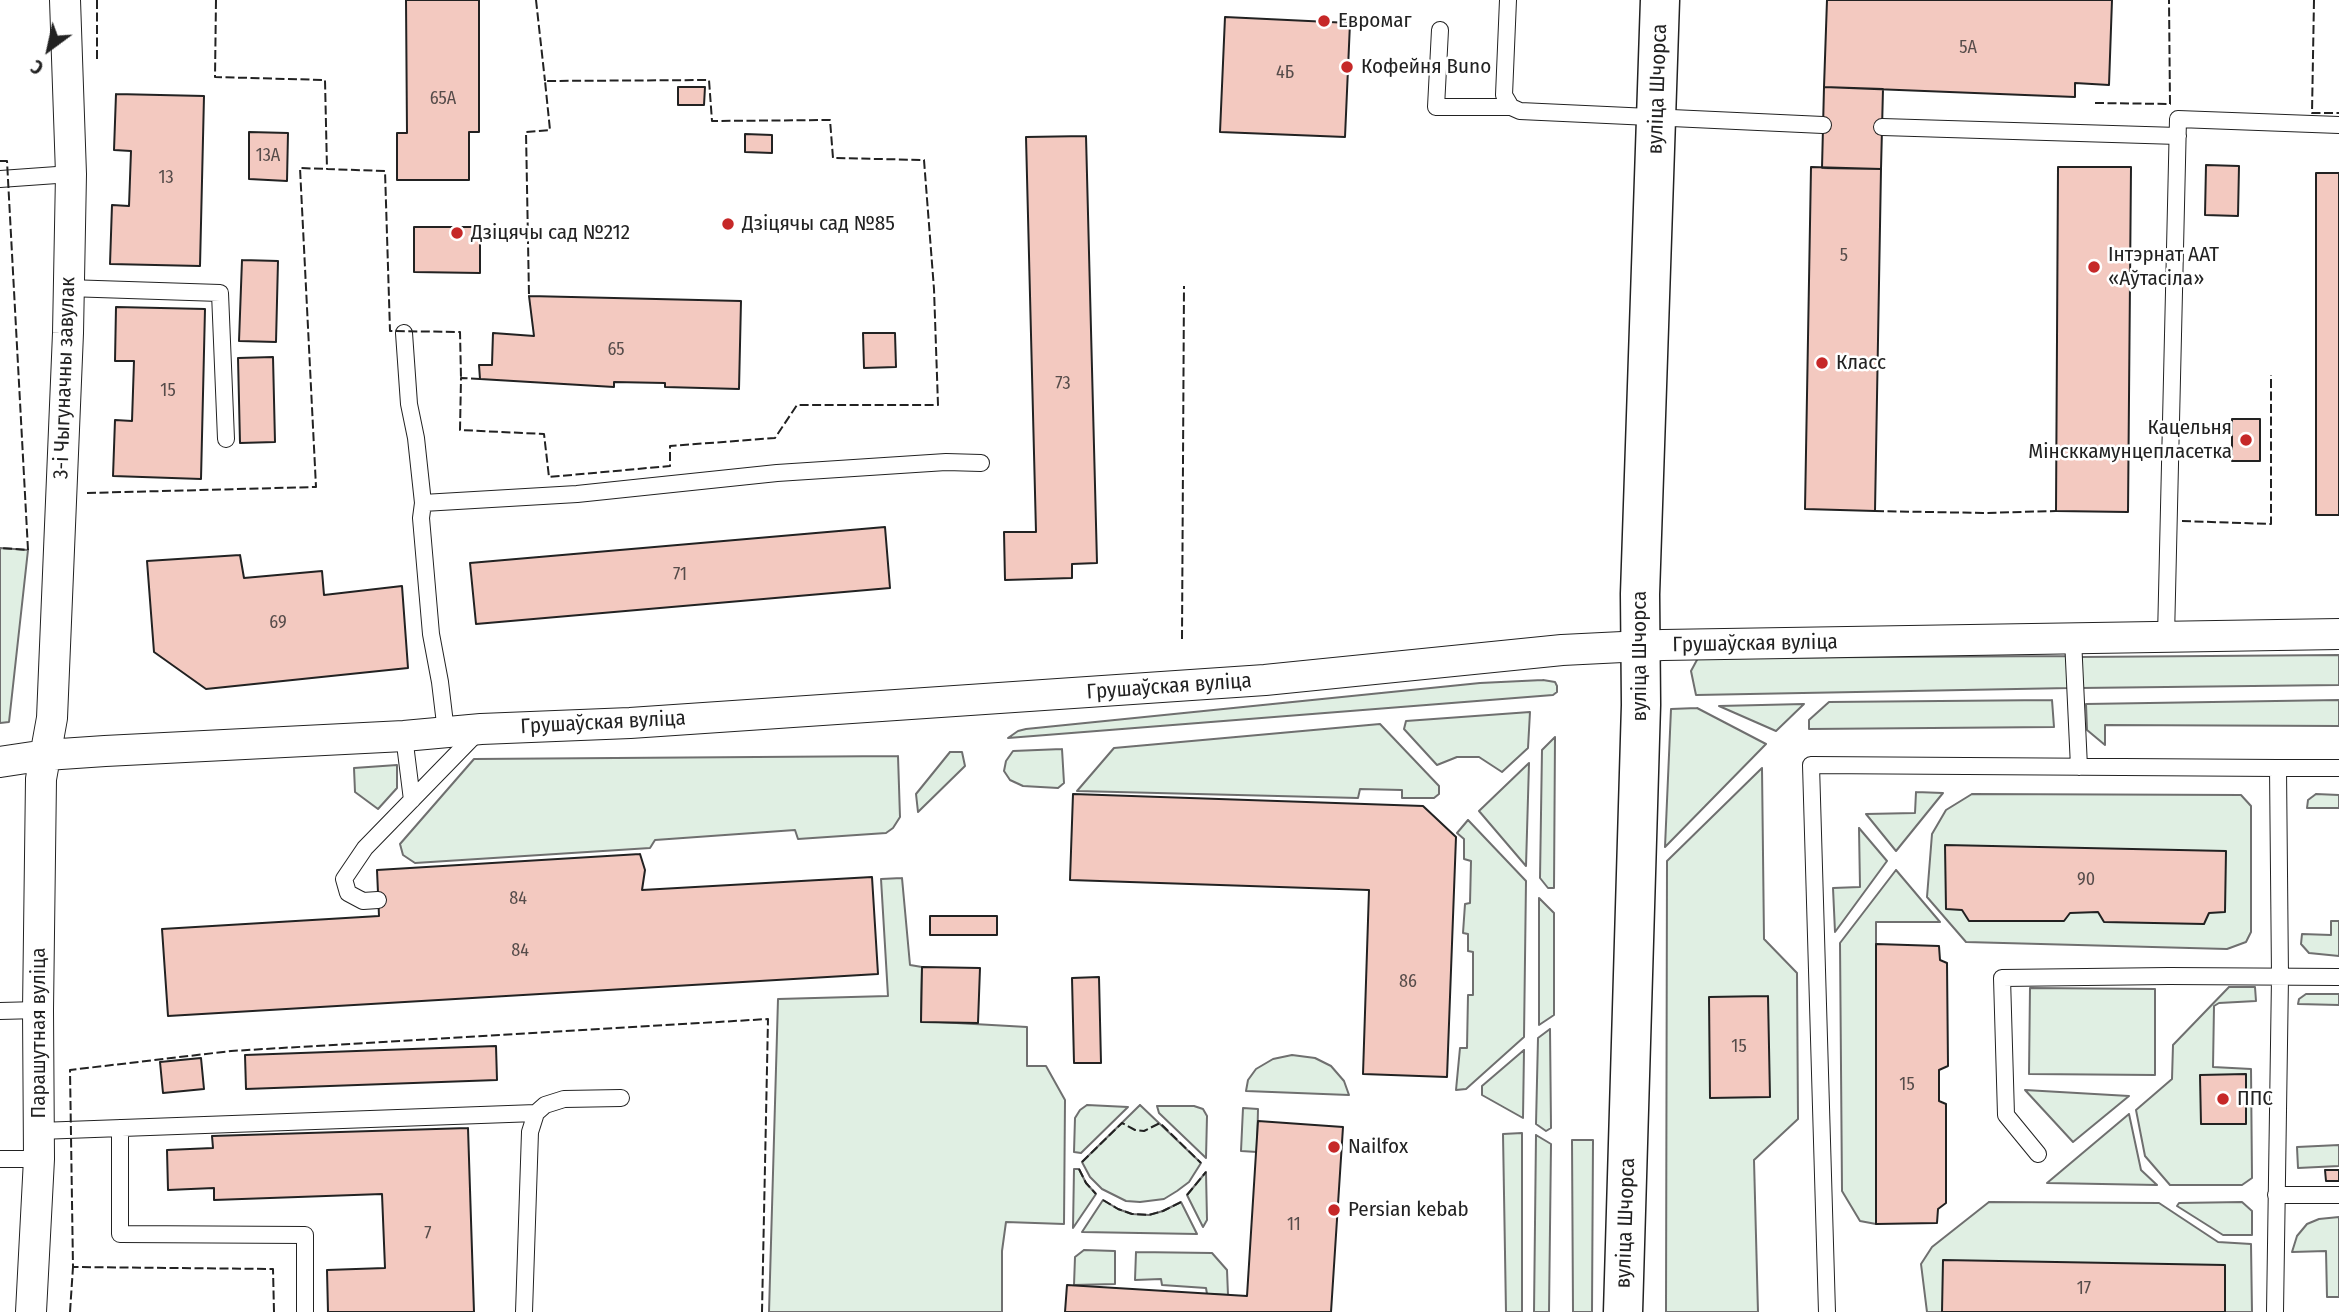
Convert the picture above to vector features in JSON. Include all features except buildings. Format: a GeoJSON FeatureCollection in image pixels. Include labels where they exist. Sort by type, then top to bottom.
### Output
{"type":"FeatureCollection","features":[{"type":"Feature","properties":{"kind":"main road","name":"вуліца Шчорса"},"geometry":{"type":"LineString","coordinates":[[1623,1312],[1641,705],[1640,594],[1660,0]]}},
{"type":"Feature","properties":{"kind":"street","name":"3-і Чыгуначны завулак"},"geometry":{"type":"LineString","coordinates":[[46,755],[52,704],[67,351],[71,174],[65,0]]}},
{"type":"Feature","properties":{"kind":"street","name":"Грушаўская вуліца"},"geometry":{"type":"LineString","coordinates":[[0,762],[46,755],[404,736],[481,729],[630,723],[1265,680],[1562,650],[2339,634]]}},
{"type":"Feature","properties":{"kind":"street","name":"Парашутная вуліца"},"geometry":{"type":"LineString","coordinates":[[31,1312],[39,1145],[41,795],[46,755]]}},
{"type":"Feature","properties":{"kind":"lane"},"geometry":{"type":"LineString","coordinates":[[1508,0],[1504,95],[1511,107]]}},
{"type":"Feature","properties":{"kind":"lane"},"geometry":{"type":"LineString","coordinates":[[1440,30],[1436,107],[1511,107],[1520,111],[1657,119],[1823,125]]}},
{"type":"Feature","properties":{"kind":"lane"},"geometry":{"type":"LineString","coordinates":[[2166,637],[2178,119],[2339,125]]}},
{"type":"Feature","properties":{"kind":"lane"},"geometry":{"type":"LineString","coordinates":[[1882,127],[2178,136]]}},
{"type":"Feature","properties":{"kind":"lane"},"geometry":{"type":"LineString","coordinates":[[0,179],[71,174]]}},
{"type":"Feature","properties":{"kind":"lane"},"geometry":{"type":"LineString","coordinates":[[67,288],[220,293],[226,439]]}},
{"type":"Feature","properties":{"kind":"lane"},"geometry":{"type":"LineString","coordinates":[[404,333],[409,404],[416,438],[423,503],[421,518],[431,634],[446,732]]}},
{"type":"Feature","properties":{"kind":"lane"},"geometry":{"type":"LineString","coordinates":[[423,503],[577,494],[777,473],[946,462],[981,463]]}},
{"type":"Feature","properties":{"kind":"lane"},"geometry":{"type":"LineString","coordinates":[[2073,639],[2078,767]]}},
{"type":"Feature","properties":{"kind":"lane"},"geometry":{"type":"LineString","coordinates":[[378,900],[363,901],[348,893],[344,879],[365,848],[481,729]]}},
{"type":"Feature","properties":{"kind":"lane"},"geometry":{"type":"LineString","coordinates":[[404,736],[412,800]]}},
{"type":"Feature","properties":{"kind":"lane"},"geometry":{"type":"LineString","coordinates":[[1827,1312],[1811,765],[2339,768]]}},
{"type":"Feature","properties":{"kind":"lane"},"geometry":{"type":"LineString","coordinates":[[2275,1312],[2280,977],[2278,768]]}},
{"type":"Feature","properties":{"kind":"lane"},"geometry":{"type":"LineString","coordinates":[[2038,1154],[2006,1115],[2002,978],[2339,977]]}},
{"type":"Feature","properties":{"kind":"lane"},"geometry":{"type":"LineString","coordinates":[[0,1011],[38,1010]]}},
{"type":"Feature","properties":{"kind":"lane"},"geometry":{"type":"LineString","coordinates":[[524,1312],[530,1132],[536,1113],[545,1105],[565,1099],[621,1098]]}},
{"type":"Feature","properties":{"kind":"lane"},"geometry":{"type":"LineString","coordinates":[[0,1159],[39,1145],[120,1128],[536,1113]]}},
{"type":"Feature","properties":{"kind":"lane"},"geometry":{"type":"LineString","coordinates":[[120,1128],[120,1234],[305,1235],[305,1312]]}},
{"type":"Feature","properties":{"kind":"lane"},"geometry":{"type":"LineString","coordinates":[[2276,1195],[2339,1195]]}},
{"type":"Feature","properties":{"kind":"green space"},"geometry":{"type":"Polygon","coordinates":[[[0,548],[28,550],[9,722],[0,723],[0,548]]]}},
{"type":"Feature","properties":{"kind":"green space"},"geometry":{"type":"Polygon","coordinates":[[[2339,655],[2339,685],[2080,688],[2080,657],[2339,655]]]}},
{"type":"Feature","properties":{"kind":"green space"},"geometry":{"type":"Polygon","coordinates":[[[2068,656],[2070,688],[1696,695],[1691,671],[1698,658],[2068,656]]]}},
{"type":"Feature","properties":{"kind":"green space"},"geometry":{"type":"Polygon","coordinates":[[[1543,680],[1555,682],[1557,692],[1553,695],[1008,738],[1026,729],[1480,683],[1543,680]]]}},
{"type":"Feature","properties":{"kind":"green space"},"geometry":{"type":"Polygon","coordinates":[[[2052,700],[2054,727],[1809,729],[1809,720],[1829,702],[2052,700]]]}},
{"type":"Feature","properties":{"kind":"green space"},"geometry":{"type":"Polygon","coordinates":[[[2339,700],[2339,726],[2105,725],[2105,745],[2087,730],[2086,704],[2339,700]]]}},
{"type":"Feature","properties":{"kind":"green space"},"geometry":{"type":"Polygon","coordinates":[[[1804,704],[1776,731],[1719,706],[1804,704]]]}},
{"type":"Feature","properties":{"kind":"green space"},"geometry":{"type":"Polygon","coordinates":[[[1697,708],[1766,744],[1665,847],[1671,709],[1697,708]]]}},
{"type":"Feature","properties":{"kind":"green space"},"geometry":{"type":"Polygon","coordinates":[[[1530,712],[1528,748],[1502,772],[1479,757],[1457,757],[1437,765],[1404,729],[1406,721],[1530,712]]]}},
{"type":"Feature","properties":{"kind":"green space"},"geometry":{"type":"Polygon","coordinates":[[[1380,724],[1439,786],[1439,794],[1434,798],[1402,798],[1402,790],[1360,789],[1358,798],[1077,791],[1114,748],[1380,724]]]}},
{"type":"Feature","properties":{"kind":"green space"},"geometry":{"type":"Polygon","coordinates":[[[1555,737],[1554,888],[1548,888],[1540,878],[1542,750],[1555,737]]]}},
{"type":"Feature","properties":{"kind":"green space"},"geometry":{"type":"Polygon","coordinates":[[[1062,749],[1064,783],[1058,788],[1023,786],[1010,780],[1004,771],[1006,761],[1013,751],[1062,749]]]}},
{"type":"Feature","properties":{"kind":"green space"},"geometry":{"type":"Polygon","coordinates":[[[950,752],[962,752],[965,766],[918,812],[916,794],[950,752]]]}},
{"type":"Feature","properties":{"kind":"green space"},"geometry":{"type":"Polygon","coordinates":[[[898,756],[900,817],[886,833],[798,839],[795,830],[655,840],[650,848],[415,863],[403,855],[400,844],[474,759],[898,756]]]}},
{"type":"Feature","properties":{"kind":"green space"},"geometry":{"type":"Polygon","coordinates":[[[1529,763],[1526,866],[1479,811],[1529,763]]]}},
{"type":"Feature","properties":{"kind":"green space"},"geometry":{"type":"Polygon","coordinates":[[[397,765],[397,788],[378,809],[355,792],[354,768],[397,765]]]}},
{"type":"Feature","properties":{"kind":"green space"},"geometry":{"type":"Polygon","coordinates":[[[1762,768],[1764,939],[1797,973],[1798,1119],[1754,1160],[1758,1312],[1666,1312],[1667,861],[1762,768]]]}},
{"type":"Feature","properties":{"kind":"green space"},"geometry":{"type":"Polygon","coordinates":[[[1916,792],[1943,793],[1896,851],[1866,814],[1915,813],[1916,792]]]}},
{"type":"Feature","properties":{"kind":"green space"},"geometry":{"type":"Polygon","coordinates":[[[1972,794],[2241,795],[2251,806],[2251,932],[2246,942],[2227,949],[1966,942],[1927,897],[1932,834],[1946,810],[1972,794]]]}},
{"type":"Feature","properties":{"kind":"green space"},"geometry":{"type":"Polygon","coordinates":[[[2316,794],[2339,795],[2339,808],[2307,808],[2308,800],[2316,794]]]}},
{"type":"Feature","properties":{"kind":"green space"},"geometry":{"type":"Polygon","coordinates":[[[1468,820],[1526,881],[1524,1037],[1466,1089],[1456,1090],[1460,1048],[1467,1048],[1468,995],[1473,995],[1473,952],[1468,951],[1468,934],[1463,933],[1465,904],[1470,903],[1471,861],[1464,859],[1464,839],[1457,833],[1468,820]]]}},
{"type":"Feature","properties":{"kind":"green space"},"geometry":{"type":"Polygon","coordinates":[[[1859,828],[1887,861],[1835,932],[1833,888],[1860,887],[1859,828]]]}},
{"type":"Feature","properties":{"kind":"green space"},"geometry":{"type":"Polygon","coordinates":[[[1896,870],[1940,922],[1876,922],[1876,1224],[1860,1221],[1842,1191],[1840,943],[1896,870]]]}},
{"type":"Feature","properties":{"kind":"green space"},"geometry":{"type":"Polygon","coordinates":[[[902,878],[910,965],[922,967],[921,1021],[1027,1027],[1027,1066],[1046,1066],[1065,1100],[1064,1224],[1006,1222],[1002,1251],[1002,1312],[769,1312],[778,999],[888,996],[881,879],[902,878]]]}},
{"type":"Feature","properties":{"kind":"green space"},"geometry":{"type":"Polygon","coordinates":[[[1539,898],[1554,913],[1554,1015],[1539,1025],[1539,898]]]}},
{"type":"Feature","properties":{"kind":"green space"},"geometry":{"type":"Polygon","coordinates":[[[2331,921],[2339,921],[2339,956],[2309,953],[2301,944],[2302,934],[2331,935],[2331,921]]]}},
{"type":"Feature","properties":{"kind":"green space"},"geometry":{"type":"Polygon","coordinates":[[[2229,987],[2255,987],[2256,1001],[2219,1003],[2214,1006],[2213,1067],[2251,1069],[2252,1178],[2242,1185],[2170,1185],[2145,1156],[2136,1110],[2172,1079],[2173,1045],[2229,987]]]}},
{"type":"Feature","properties":{"kind":"green space"},"geometry":{"type":"Polygon","coordinates":[[[2030,988],[2155,989],[2155,1075],[2029,1074],[2030,988]]]}},
{"type":"Feature","properties":{"kind":"green space"},"geometry":{"type":"Polygon","coordinates":[[[2306,994],[2339,994],[2339,1005],[2298,1004],[2299,999],[2306,994]]]}},
{"type":"Feature","properties":{"kind":"green space"},"geometry":{"type":"Polygon","coordinates":[[[1550,1029],[1551,1128],[1546,1131],[1536,1124],[1538,1038],[1550,1029]]]}},
{"type":"Feature","properties":{"kind":"green space"},"geometry":{"type":"Polygon","coordinates":[[[1524,1050],[1523,1118],[1482,1095],[1482,1086],[1524,1050]]]}},
{"type":"Feature","properties":{"kind":"green space"},"geometry":{"type":"Polygon","coordinates":[[[1292,1055],[1315,1058],[1331,1066],[1344,1081],[1349,1095],[1246,1091],[1248,1080],[1256,1069],[1273,1059],[1292,1055]]]}},
{"type":"Feature","properties":{"kind":"green space"},"geometry":{"type":"Polygon","coordinates":[[[2025,1090],[2129,1096],[2073,1142],[2025,1090]]]}},
{"type":"Feature","properties":{"kind":"green space"},"geometry":{"type":"Polygon","coordinates":[[[1087,1105],[1128,1107],[1081,1153],[1074,1152],[1075,1118],[1087,1105]]]}},
{"type":"Feature","properties":{"kind":"green space"},"geometry":{"type":"Polygon","coordinates":[[[1140,1105],[1201,1163],[1189,1182],[1164,1199],[1126,1201],[1102,1189],[1090,1177],[1082,1162],[1140,1105]]]}},
{"type":"Feature","properties":{"kind":"green space"},"geometry":{"type":"Polygon","coordinates":[[[1157,1106],[1194,1106],[1203,1109],[1207,1116],[1206,1158],[1159,1113],[1157,1106]]]}},
{"type":"Feature","properties":{"kind":"green space"},"geometry":{"type":"Polygon","coordinates":[[[1243,1108],[1258,1109],[1257,1152],[1241,1151],[1243,1108]]]}},
{"type":"Feature","properties":{"kind":"green space"},"geometry":{"type":"Polygon","coordinates":[[[2129,1114],[2141,1170],[2157,1185],[2047,1183],[2129,1114]]]}},
{"type":"Feature","properties":{"kind":"green space"},"geometry":{"type":"Polygon","coordinates":[[[1522,1133],[1522,1312],[1506,1312],[1503,1134],[1522,1133]]]}},
{"type":"Feature","properties":{"kind":"green space"},"geometry":{"type":"Polygon","coordinates":[[[1536,1135],[1551,1144],[1549,1312],[1534,1312],[1536,1135]]]}},
{"type":"Feature","properties":{"kind":"green space"},"geometry":{"type":"Polygon","coordinates":[[[1572,1140],[1593,1140],[1592,1312],[1573,1312],[1572,1140]]]}},
{"type":"Feature","properties":{"kind":"green space"},"geometry":{"type":"Polygon","coordinates":[[[2339,1145],[2339,1166],[2298,1168],[2297,1147],[2339,1145]]]}},
{"type":"Feature","properties":{"kind":"green space"},"geometry":{"type":"Polygon","coordinates":[[[1074,1169],[1079,1169],[1096,1194],[1073,1228],[1074,1169]]]}},
{"type":"Feature","properties":{"kind":"green space"},"geometry":{"type":"Polygon","coordinates":[[[1206,1172],[1207,1220],[1203,1227],[1187,1195],[1206,1172]]]}},
{"type":"Feature","properties":{"kind":"green space"},"geometry":{"type":"Polygon","coordinates":[[[1103,1200],[1132,1214],[1149,1215],[1181,1202],[1197,1234],[1082,1232],[1103,1200]]]}},
{"type":"Feature","properties":{"kind":"green space"},"geometry":{"type":"Polygon","coordinates":[[[1989,1202],[2159,1203],[2218,1242],[2251,1244],[2252,1312],[1927,1312],[1921,1264],[1932,1247],[1989,1202]]]}},
{"type":"Feature","properties":{"kind":"green space"},"geometry":{"type":"Polygon","coordinates":[[[2242,1202],[2252,1211],[2252,1235],[2223,1235],[2177,1206],[2179,1203],[2242,1202]]]}},
{"type":"Feature","properties":{"kind":"green space"},"geometry":{"type":"Polygon","coordinates":[[[2339,1217],[2339,1297],[2327,1297],[2326,1251],[2292,1252],[2297,1236],[2307,1224],[2319,1219],[2339,1217]]]}},
{"type":"Feature","properties":{"kind":"green space"},"geometry":{"type":"Polygon","coordinates":[[[1084,1250],[1115,1251],[1115,1284],[1074,1285],[1075,1257],[1084,1250]]]}},
{"type":"Feature","properties":{"kind":"green space"},"geometry":{"type":"Polygon","coordinates":[[[1136,1252],[1212,1253],[1227,1270],[1228,1295],[1207,1294],[1206,1288],[1162,1285],[1161,1279],[1135,1280],[1136,1252]]]}},
{"type":"Feature","properties":{"kind":"fence"},"geometry":{"type":"LineString","coordinates":[[97,0],[97,61]]}},
{"type":"Feature","properties":{"kind":"fence"},"geometry":{"type":"LineString","coordinates":[[216,0],[215,77],[325,80],[327,169],[385,171],[390,331],[460,332],[461,378]]}},
{"type":"Feature","properties":{"kind":"fence"},"geometry":{"type":"LineString","coordinates":[[536,0],[545,81]]}},
{"type":"Feature","properties":{"kind":"fence"},"geometry":{"type":"LineString","coordinates":[[2095,103],[2170,104],[2169,0]]}},
{"type":"Feature","properties":{"kind":"fence"},"geometry":{"type":"LineString","coordinates":[[2314,0],[2312,113],[2339,113]]}},
{"type":"Feature","properties":{"kind":"fence"},"geometry":{"type":"LineString","coordinates":[[480,379],[461,378],[460,430],[544,434],[549,477],[670,466],[670,446],[775,438],[797,405],[938,405],[934,289],[924,160],[833,158],[830,120],[712,121],[709,80],[545,81],[550,130],[526,132],[529,296]]}},
{"type":"Feature","properties":{"kind":"fence"},"geometry":{"type":"LineString","coordinates":[[0,161],[7,161],[28,550],[0,548]]}},
{"type":"Feature","properties":{"kind":"fence"},"geometry":{"type":"LineString","coordinates":[[87,493],[316,487],[300,168],[327,169]]}},
{"type":"Feature","properties":{"kind":"fence"},"geometry":{"type":"LineString","coordinates":[[1182,639],[1184,286]]}},
{"type":"Feature","properties":{"kind":"fence"},"geometry":{"type":"LineString","coordinates":[[2182,521],[2271,524],[2271,375]]}},
{"type":"Feature","properties":{"kind":"fence"},"geometry":{"type":"LineString","coordinates":[[1875,511],[2056,511]]}},
{"type":"Feature","properties":{"kind":"fence"},"geometry":{"type":"LineString","coordinates":[[274,1312],[273,1269],[73,1267],[70,1070],[231,1051],[768,1019],[762,1312]]}},
{"type":"Feature","properties":{"kind":"fence"},"geometry":{"type":"LineString","coordinates":[[1082,1162],[1122,1123],[1135,1130],[1144,1131],[1160,1123],[1201,1163]]}},
{"type":"Feature","properties":{"kind":"fence"},"geometry":{"type":"LineString","coordinates":[[1079,1169],[1096,1194]]}},
{"type":"Feature","properties":{"kind":"fence"},"geometry":{"type":"LineString","coordinates":[[1187,1195],[1206,1172]]}},
{"type":"Feature","properties":{"kind":"fence"},"geometry":{"type":"LineString","coordinates":[[1103,1200],[1132,1214],[1149,1215],[1181,1202]]}},
{"type":"Feature","properties":{"kind":"fence"},"geometry":{"type":"LineString","coordinates":[[70,1312],[73,1267]]}},
{"type":"Feature","properties":{"kind":"place","name":"Евромаг"},"geometry":{"type":"Point","coordinates":[1324,21]}},
{"type":"Feature","properties":{"kind":"place","name":"Кофейня Buno"},"geometry":{"type":"Point","coordinates":[1347,67]}},
{"type":"Feature","properties":{"kind":"place","name":"Дзіцячы сад №85"},"geometry":{"type":"Point","coordinates":[728,224]}},
{"type":"Feature","properties":{"kind":"place","name":"Дзіцячы сад №212"},"geometry":{"type":"Point","coordinates":[457,233]}},
{"type":"Feature","properties":{"kind":"place","name":"Інтэрнат ААТ «Аўтасіла»"},"geometry":{"type":"Point","coordinates":[2094,267]}},
{"type":"Feature","properties":{"kind":"place","name":"Класс"},"geometry":{"type":"Point","coordinates":[1822,363]}},
{"type":"Feature","properties":{"kind":"place","name":"Кацельня Мінсккамунцепласетка"},"geometry":{"type":"Point","coordinates":[2246,440]}},
{"type":"Feature","properties":{"kind":"place","name":"ППС"},"geometry":{"type":"Point","coordinates":[2223,1099]}},
{"type":"Feature","properties":{"kind":"place","name":"Nailfox"},"geometry":{"type":"Point","coordinates":[1334,1147]}},
{"type":"Feature","properties":{"kind":"place","name":"Persian kebab"},"geometry":{"type":"Point","coordinates":[1334,1210]}}]}
